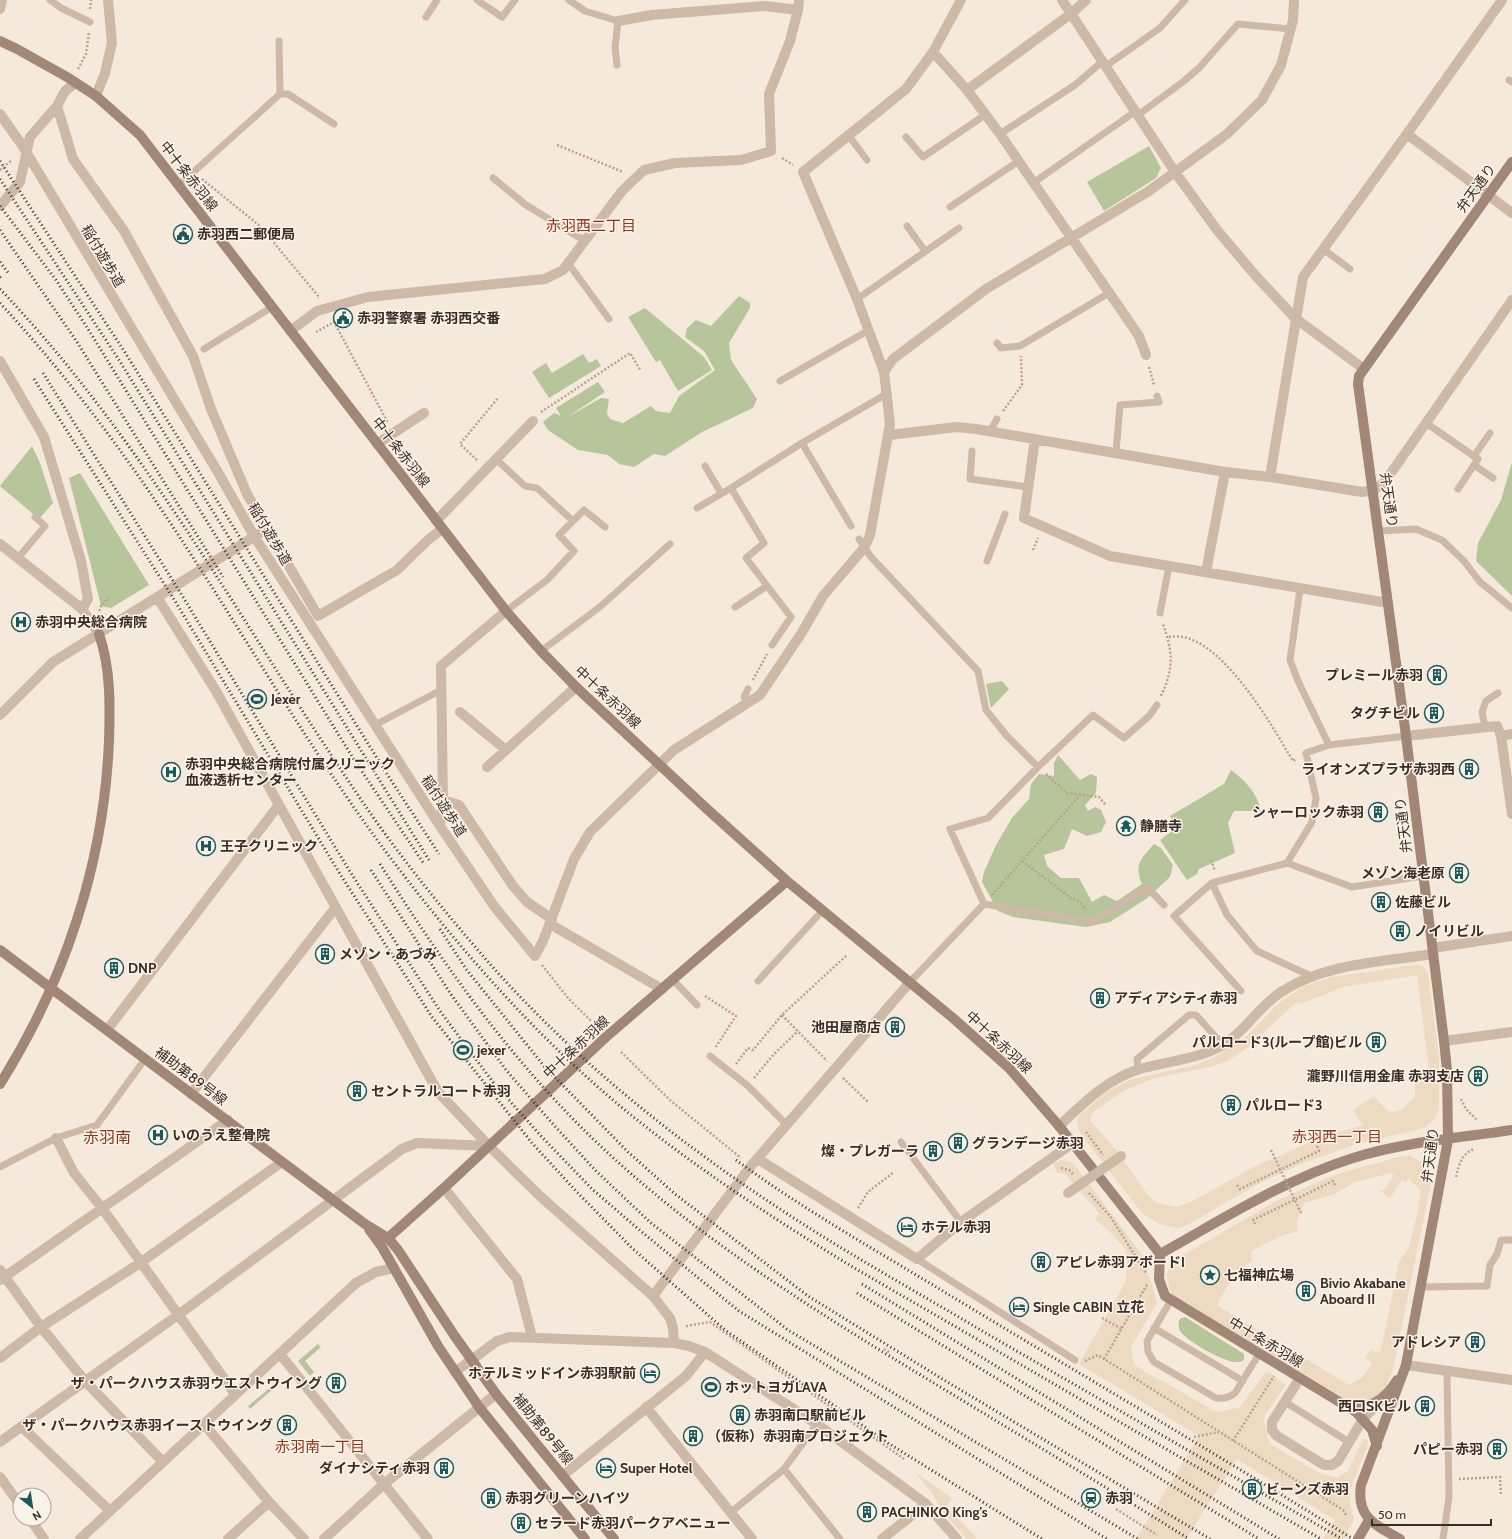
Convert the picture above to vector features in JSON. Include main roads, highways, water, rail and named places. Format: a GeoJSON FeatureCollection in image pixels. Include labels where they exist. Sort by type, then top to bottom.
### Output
{"type":"FeatureCollection","features":[{"type":"Feature","properties":{"kind":"railway"},"geometry":{"type":"LineString","coordinates":[[0,161],[126,354],[385,771],[439,854]]}},
{"type":"Feature","properties":{"kind":"railway"},"geometry":{"type":"LineString","coordinates":[[0,179],[119,360],[429,860]]}},
{"type":"Feature","properties":{"kind":"railway"},"geometry":{"type":"LineString","coordinates":[[0,206],[56,280],[88,329],[353,758],[424,864]]}},
{"type":"Feature","properties":{"kind":"railway"},"geometry":{"type":"LineString","coordinates":[[0,230],[77,342],[223,577]]}},
{"type":"Feature","properties":{"kind":"railway"},"geometry":{"type":"LineString","coordinates":[[0,262],[9,274]]}},
{"type":"Feature","properties":{"kind":"railway"},"geometry":{"type":"LineString","coordinates":[[0,289],[54,350],[104,413],[152,478],[328,750],[373,817],[415,874],[490,964],[523,999],[592,1066],[628,1097],[704,1156],[783,1211],[857,1258],[1342,1539]]}},
{"type":"Feature","properties":{"kind":"railway"},"geometry":{"type":"LineString","coordinates":[[0,303],[64,377],[142,482],[191,554],[308,739],[369,829],[402,873],[456,940],[514,1006],[576,1067],[608,1096],[666,1143],[797,1233],[851,1266],[1321,1539]]}},
{"type":"Feature","properties":{"kind":"railway"},"geometry":{"type":"LineString","coordinates":[[43,373],[183,597],[349,870],[440,1011],[493,1082],[540,1135],[592,1189],[643,1233],[739,1311],[1107,1539]]}},
{"type":"Feature","properties":{"kind":"railway"},"geometry":{"type":"LineString","coordinates":[[34,379],[175,601],[340,874],[432,1017],[532,1143],[575,1190],[632,1248],[725,1330],[888,1443],[1042,1539]]}},
{"type":"Feature","properties":{"kind":"railway"},"geometry":{"type":"LineString","coordinates":[[380,864],[447,965],[470,997],[520,1060],[574,1120],[612,1157],[652,1192],[693,1225],[736,1256],[824,1315],[1189,1539]]}},
{"type":"Feature","properties":{"kind":"railway"},"geometry":{"type":"LineString","coordinates":[[371,870],[450,993],[506,1070],[594,1169],[651,1223],[788,1330],[1138,1539]]}},
{"type":"Feature","properties":{"kind":"railway"},"geometry":{"type":"LineString","coordinates":[[440,929],[466,969],[544,1066],[628,1152],[675,1194],[808,1296],[944,1380],[1210,1539]]}},
{"type":"Feature","properties":{"kind":"railway"},"geometry":{"type":"LineString","coordinates":[[736,1160],[788,1196],[842,1230],[1353,1539]]}},
{"type":"Feature","properties":{"kind":"railway"},"geometry":{"type":"LineString","coordinates":[[862,1284],[1279,1539]]}},
{"type":"Feature","properties":{"kind":"railway"},"geometry":{"type":"LineString","coordinates":[[857,1293],[1259,1539]]}},
{"type":"Feature","properties":{"kind":"place","name":"赤羽西二郵便局"},"geometry":{"type":"Point","coordinates":[183,234]}},
{"type":"Feature","properties":{"kind":"place","name":"赤羽警察署 赤羽西交番"},"geometry":{"type":"Point","coordinates":[343,318]}},
{"type":"Feature","properties":{"kind":"place","name":"赤羽中央総合病院"},"geometry":{"type":"Point","coordinates":[21,622]}},
{"type":"Feature","properties":{"kind":"place","name":"プレミール赤羽"},"geometry":{"type":"Point","coordinates":[1437,675]}},
{"type":"Feature","properties":{"kind":"place","name":"Jexer"},"geometry":{"type":"Point","coordinates":[257,699]}},
{"type":"Feature","properties":{"kind":"place","name":"タグチビル"},"geometry":{"type":"Point","coordinates":[1434,713]}},
{"type":"Feature","properties":{"kind":"place","name":"ライオンズプラザ赤羽西"},"geometry":{"type":"Point","coordinates":[1469,769]}},
{"type":"Feature","properties":{"kind":"place","name":"赤羽中央総合病院付属クリニック 血液透析センター"},"geometry":{"type":"Point","coordinates":[171,772]}},
{"type":"Feature","properties":{"kind":"place","name":"シャーロック赤羽"},"geometry":{"type":"Point","coordinates":[1378,812]}},
{"type":"Feature","properties":{"kind":"place","name":"静膳寺"},"geometry":{"type":"Point","coordinates":[1126,826]}},
{"type":"Feature","properties":{"kind":"place","name":"王子クリニック"},"geometry":{"type":"Point","coordinates":[206,846]}},
{"type":"Feature","properties":{"kind":"place","name":"メゾン海老原"},"geometry":{"type":"Point","coordinates":[1459,873]}},
{"type":"Feature","properties":{"kind":"place","name":"佐藤ビル"},"geometry":{"type":"Point","coordinates":[1381,902]}},
{"type":"Feature","properties":{"kind":"place","name":"ノイリビル"},"geometry":{"type":"Point","coordinates":[1400,931]}},
{"type":"Feature","properties":{"kind":"place","name":"メゾン・あづみ"},"geometry":{"type":"Point","coordinates":[325,954]}},
{"type":"Feature","properties":{"kind":"place","name":"DNP"},"geometry":{"type":"Point","coordinates":[114,968]}},
{"type":"Feature","properties":{"kind":"place","name":"アディアシティ赤羽"},"geometry":{"type":"Point","coordinates":[1100,998]}},
{"type":"Feature","properties":{"kind":"place","name":"池田屋商店"},"geometry":{"type":"Point","coordinates":[895,1027]}},
{"type":"Feature","properties":{"kind":"place","name":"パルロード3(ループ館)ビル"},"geometry":{"type":"Point","coordinates":[1376,1042]}},
{"type":"Feature","properties":{"kind":"place","name":"jexer"},"geometry":{"type":"Point","coordinates":[463,1050]}},
{"type":"Feature","properties":{"kind":"place","name":"瀧野川信用金庫 赤羽支店"},"geometry":{"type":"Point","coordinates":[1478,1076]}},
{"type":"Feature","properties":{"kind":"place","name":"セントラルコート赤羽"},"geometry":{"type":"Point","coordinates":[357,1091]}},
{"type":"Feature","properties":{"kind":"place","name":"パルロード3"},"geometry":{"type":"Point","coordinates":[1231,1105]}},
{"type":"Feature","properties":{"kind":"place","name":"いのうえ整骨院"},"geometry":{"type":"Point","coordinates":[158,1135]}},
{"type":"Feature","properties":{"kind":"place","name":"グランデージ赤羽"},"geometry":{"type":"Point","coordinates":[958,1143]}},
{"type":"Feature","properties":{"kind":"place","name":"燦・プレガーラ"},"geometry":{"type":"Point","coordinates":[933,1151]}},
{"type":"Feature","properties":{"kind":"place","name":"ホテル赤羽"},"geometry":{"type":"Point","coordinates":[907,1227]}},
{"type":"Feature","properties":{"kind":"place","name":"アピレ赤羽アボードI"},"geometry":{"type":"Point","coordinates":[1041,1262]}},
{"type":"Feature","properties":{"kind":"place","name":"七福神広場"},"geometry":{"type":"Point","coordinates":[1210,1275]}},
{"type":"Feature","properties":{"kind":"place","name":"Bivio Akabane Aboard II"},"geometry":{"type":"Point","coordinates":[1306,1291]}},
{"type":"Feature","properties":{"kind":"place","name":"Single CABIN 立花"},"geometry":{"type":"Point","coordinates":[1019,1307]}},
{"type":"Feature","properties":{"kind":"place","name":"アドレシア"},"geometry":{"type":"Point","coordinates":[1475,1342]}},
{"type":"Feature","properties":{"kind":"place","name":"ホテルミッドイン赤羽駅前"},"geometry":{"type":"Point","coordinates":[650,1373]}},
{"type":"Feature","properties":{"kind":"place","name":"ザ・パークハウス赤羽ウエストウイング"},"geometry":{"type":"Point","coordinates":[336,1383]}},
{"type":"Feature","properties":{"kind":"place","name":"ホットヨガLAVA"},"geometry":{"type":"Point","coordinates":[711,1387]}},
{"type":"Feature","properties":{"kind":"place","name":"西口SKビル"},"geometry":{"type":"Point","coordinates":[1425,1406]}},
{"type":"Feature","properties":{"kind":"place","name":"赤羽南口駅前ビル"},"geometry":{"type":"Point","coordinates":[740,1415]}},
{"type":"Feature","properties":{"kind":"place","name":"ザ・パークハウス赤羽イーストウイング"},"geometry":{"type":"Point","coordinates":[287,1425]}},
{"type":"Feature","properties":{"kind":"place","name":"（仮称）赤羽南プロジェクト"},"geometry":{"type":"Point","coordinates":[693,1436]}},
{"type":"Feature","properties":{"kind":"place","name":"パピー赤羽"},"geometry":{"type":"Point","coordinates":[1497,1449]}},
{"type":"Feature","properties":{"kind":"place","name":"ダイナシティ赤羽"},"geometry":{"type":"Point","coordinates":[444,1468]}},
{"type":"Feature","properties":{"kind":"place","name":"Super Hotel"},"geometry":{"type":"Point","coordinates":[606,1468]}},
{"type":"Feature","properties":{"kind":"place","name":"ビーンズ赤羽"},"geometry":{"type":"Point","coordinates":[1252,1489]}},
{"type":"Feature","properties":{"kind":"place","name":"赤羽グリーンハイツ"},"geometry":{"type":"Point","coordinates":[491,1498]}},
{"type":"Feature","properties":{"kind":"place","name":"赤羽"},"geometry":{"type":"Point","coordinates":[1091,1498]}},
{"type":"Feature","properties":{"kind":"place","name":"PACHINKO King's"},"geometry":{"type":"Point","coordinates":[867,1512]}},
{"type":"Feature","properties":{"kind":"place","name":"セラード赤羽パークアベニュー"},"geometry":{"type":"Point","coordinates":[521,1523]}},
{"type":"Feature","properties":{"kind":"district","name":"赤羽西二丁目"},"geometry":{"type":"Point","coordinates":[591,226]}},
{"type":"Feature","properties":{"kind":"district","name":"赤羽南"},"geometry":{"type":"Point","coordinates":[107,1137]}},
{"type":"Feature","properties":{"kind":"district","name":"赤羽西一丁目"},"geometry":{"type":"Point","coordinates":[1337,1137]}},
{"type":"Feature","properties":{"kind":"district","name":"赤羽南一丁目"},"geometry":{"type":"Point","coordinates":[320,1447]}}]}
